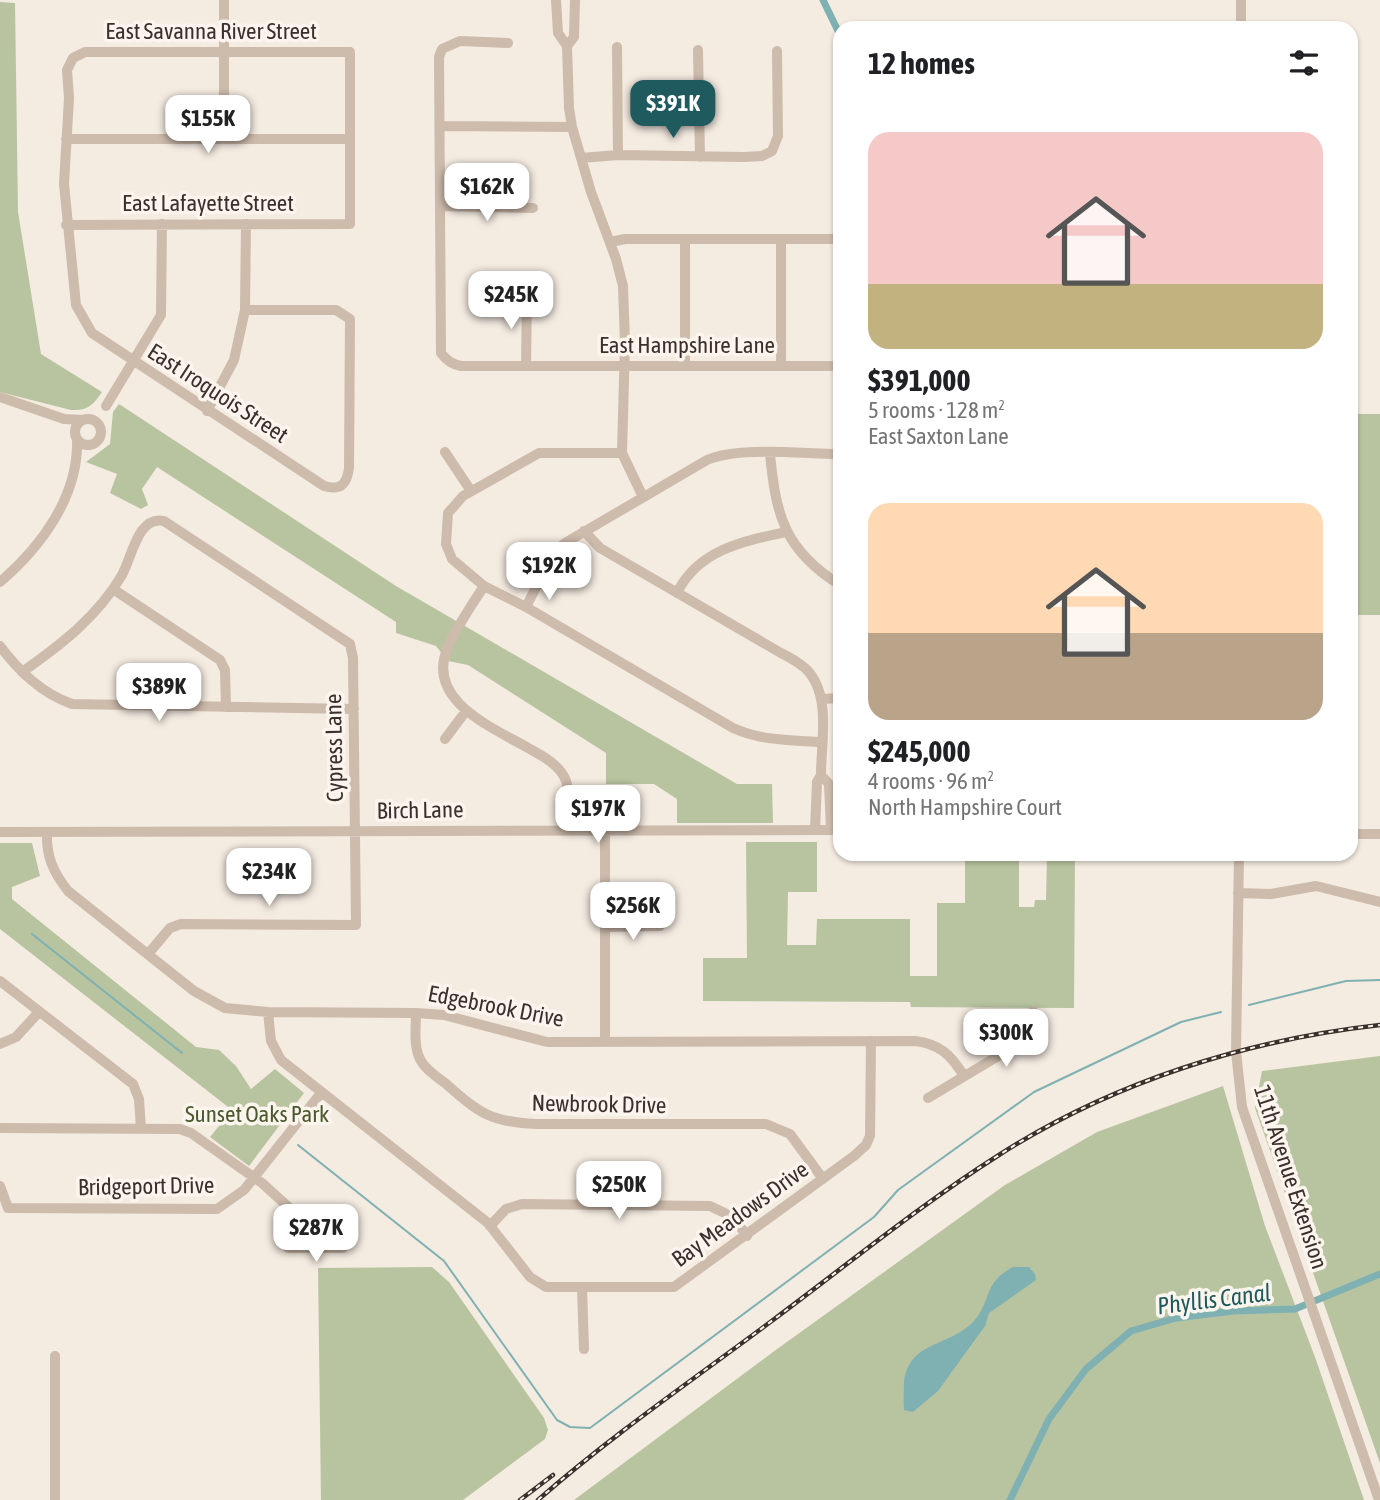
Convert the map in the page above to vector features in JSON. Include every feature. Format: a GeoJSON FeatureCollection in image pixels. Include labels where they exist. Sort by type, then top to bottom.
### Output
{"type":"FeatureCollection","features":[{"type":"Feature","properties":{"kind":"street"},"geometry":{"type":"LineString","coordinates":[[224,0],[224,139]]}},
{"type":"Feature","properties":{"kind":"street"},"geometry":{"type":"LineString","coordinates":[[556,0],[558,33],[567,46],[572,127],[623,286],[622,453],[643,497]]}},
{"type":"Feature","properties":{"kind":"street"},"geometry":{"type":"LineString","coordinates":[[567,46],[573,37],[575,0]]}},
{"type":"Feature","properties":{"kind":"street"},"geometry":{"type":"LineString","coordinates":[[1241,0],[1241,21]]}},
{"type":"Feature","properties":{"kind":"street"},"geometry":{"type":"LineString","coordinates":[[508,43],[460,41],[442,49],[439,57],[441,206],[533,208]]}},
{"type":"Feature","properties":{"kind":"street"},"geometry":{"type":"LineString","coordinates":[[617,47],[618,155]]}},
{"type":"Feature","properties":{"kind":"street"},"geometry":{"type":"LineString","coordinates":[[698,50],[700,157]]}},
{"type":"Feature","properties":{"kind":"street"},"geometry":{"type":"LineString","coordinates":[[581,158],[618,155],[744,157],[762,156],[772,151],[778,136],[777,51]]}},
{"type":"Feature","properties":{"kind":"street","name":"East Savanna River Street"},"geometry":{"type":"LineString","coordinates":[[66,139],[67,70],[73,58],[85,52],[350,52],[350,139]]}},
{"type":"Feature","properties":{"kind":"street"},"geometry":{"type":"LineString","coordinates":[[441,126],[572,127]]}},
{"type":"Feature","properties":{"kind":"street"},"geometry":{"type":"LineString","coordinates":[[66,225],[66,139],[350,139]]}},
{"type":"Feature","properties":{"kind":"street","name":"East Lafayette Street"},"geometry":{"type":"LineString","coordinates":[[66,225],[350,224],[350,139]]}},
{"type":"Feature","properties":{"kind":"street","name":"East Hampshire Lane"},"geometry":{"type":"LineString","coordinates":[[441,206],[441,353],[450,363],[461,366],[833,366]]}},
{"type":"Feature","properties":{"kind":"street"},"geometry":{"type":"LineString","coordinates":[[0,582],[41,542],[55,518],[77,463],[100,437],[106,406],[161,315],[162,224]]}},
{"type":"Feature","properties":{"kind":"street"},"geometry":{"type":"LineString","coordinates":[[207,411],[234,360],[245,310],[246,224]]}},
{"type":"Feature","properties":{"kind":"street","name":"East Iroquois Street"},"geometry":{"type":"LineString","coordinates":[[66,225],[76,305],[92,334],[324,486],[333,489],[341,487],[348,479],[349,468],[350,319],[336,310],[245,310]]}},
{"type":"Feature","properties":{"kind":"street"},"geometry":{"type":"LineString","coordinates":[[685,239],[685,365]]}},
{"type":"Feature","properties":{"kind":"street"},"geometry":{"type":"LineString","coordinates":[[780,239],[780,366]]}},
{"type":"Feature","properties":{"kind":"street"},"geometry":{"type":"LineString","coordinates":[[610,242],[833,239]]}},
{"type":"Feature","properties":{"kind":"street"},"geometry":{"type":"LineString","coordinates":[[526,366],[527,297]]}},
{"type":"Feature","properties":{"kind":"street"},"geometry":{"type":"LineString","coordinates":[[0,397],[64,419],[97,422],[101,429]]}},
{"type":"Feature","properties":{"kind":"street"},"geometry":{"type":"LineString","coordinates":[[77,463],[77,425],[106,406]]}},
{"type":"Feature","properties":{"kind":"street"},"geometry":{"type":"LineString","coordinates":[[64,419],[83,444],[95,443]]}},
{"type":"Feature","properties":{"kind":"street"},"geometry":{"type":"LineString","coordinates":[[445,452],[471,491]]}},
{"type":"Feature","properties":{"kind":"street"},"geometry":{"type":"LineString","coordinates":[[622,453],[539,453],[471,491],[448,513],[446,544],[452,559],[484,586],[526,607],[733,728],[751,736],[772,740],[821,742]]}},
{"type":"Feature","properties":{"kind":"street"},"geometry":{"type":"LineString","coordinates":[[770,453],[777,505],[786,532],[803,557],[833,579]]}},
{"type":"Feature","properties":{"kind":"street"},"geometry":{"type":"LineString","coordinates":[[526,607],[553,554],[584,531],[720,454],[833,454]]}},
{"type":"Feature","properties":{"kind":"street","name":"Cypress Lane"},"geometry":{"type":"LineString","coordinates":[[113,589],[143,528],[152,521],[164,521],[350,644],[357,832],[356,925],[181,924],[170,928],[149,954]]}},
{"type":"Feature","properties":{"kind":"street"},"geometry":{"type":"LineString","coordinates":[[584,531],[600,548],[804,667],[814,679],[822,699],[821,775],[817,782],[815,830]]}},
{"type":"Feature","properties":{"kind":"street"},"geometry":{"type":"LineString","coordinates":[[677,593],[690,571],[710,556],[739,543],[786,532]]}},
{"type":"Feature","properties":{"kind":"street"},"geometry":{"type":"LineString","coordinates":[[484,586],[447,647],[444,660],[448,687],[466,711],[542,755],[562,773],[568,791],[569,829]]}},
{"type":"Feature","properties":{"kind":"street"},"geometry":{"type":"LineString","coordinates":[[23,672],[85,623],[113,589],[220,660],[225,670],[226,707]]}},
{"type":"Feature","properties":{"kind":"street"},"geometry":{"type":"LineString","coordinates":[[0,646],[46,693],[72,704],[354,709]]}},
{"type":"Feature","properties":{"kind":"street"},"geometry":{"type":"LineString","coordinates":[[822,699],[833,698]]}},
{"type":"Feature","properties":{"kind":"street"},"geometry":{"type":"LineString","coordinates":[[445,740],[466,711]]}},
{"type":"Feature","properties":{"kind":"street"},"geometry":{"type":"LineString","coordinates":[[821,775],[829,784],[833,810]]}},
{"type":"Feature","properties":{"kind":"street"},"geometry":{"type":"LineString","coordinates":[[605,1041],[606,830]]}},
{"type":"Feature","properties":{"kind":"street","name":"Birch Lane"},"geometry":{"type":"LineString","coordinates":[[0,832],[833,830]]}},
{"type":"Feature","properties":{"kind":"street","name":"Edgebrook Drive"},"geometry":{"type":"LineString","coordinates":[[47,832],[46,845],[50,863],[55,875],[68,891],[194,991],[225,1008],[268,1013],[416,1013],[467,1020],[547,1042],[915,1041],[935,1044],[952,1058],[964,1076]]}},
{"type":"Feature","properties":{"kind":"street"},"geometry":{"type":"LineString","coordinates":[[1358,834],[1380,834]]}},
{"type":"Feature","properties":{"kind":"street","name":"11th Avenue Extension"},"geometry":{"type":"LineString","coordinates":[[1239,861],[1236,1052],[1239,1090],[1378,1500]]}},
{"type":"Feature","properties":{"kind":"street"},"geometry":{"type":"LineString","coordinates":[[1238,893],[1271,894],[1316,886],[1380,902]]}},
{"type":"Feature","properties":{"kind":"street"},"geometry":{"type":"LineString","coordinates":[[605,927],[660,926]]}},
{"type":"Feature","properties":{"kind":"street"},"geometry":{"type":"LineString","coordinates":[[0,981],[133,1084],[139,1099],[141,1129]]}},
{"type":"Feature","properties":{"kind":"street"},"geometry":{"type":"LineString","coordinates":[[928,1098],[1030,1037],[1034,1026],[1033,1011]]}},
{"type":"Feature","properties":{"kind":"street"},"geometry":{"type":"LineString","coordinates":[[0,1044],[16,1037],[39,1013]]}},
{"type":"Feature","properties":{"kind":"street","name":"Bay Meadows Drive"},"geometry":{"type":"LineString","coordinates":[[268,1013],[271,1041],[281,1060],[490,1226],[516,1261],[539,1285],[582,1287],[674,1287],[860,1151],[870,1136],[871,1041]]}},
{"type":"Feature","properties":{"kind":"street","name":"Newbrook Drive"},"geometry":{"type":"LineString","coordinates":[[416,1013],[415,1039],[420,1060],[469,1104],[487,1116],[509,1123],[536,1124],[765,1124],[790,1134],[823,1179]]}},
{"type":"Feature","properties":{"kind":"street","name":"Bridgeport Drive"},"geometry":{"type":"LineString","coordinates":[[0,1186],[4,1204],[8,1208],[217,1209],[235,1198],[254,1178],[321,1093]]}},
{"type":"Feature","properties":{"kind":"street"},"geometry":{"type":"LineString","coordinates":[[0,1128],[180,1129],[191,1133],[254,1178],[307,1224],[311,1248]]}},
{"type":"Feature","properties":{"kind":"street"},"geometry":{"type":"LineString","coordinates":[[490,1226],[506,1209],[523,1204],[710,1206],[733,1217],[747,1236]]}},
{"type":"Feature","properties":{"kind":"street"},"geometry":{"type":"LineString","coordinates":[[288,1248],[343,1248]]}},
{"type":"Feature","properties":{"kind":"street"},"geometry":{"type":"LineString","coordinates":[[582,1287],[584,1349]]}},
{"type":"Feature","properties":{"kind":"street"},"geometry":{"type":"LineString","coordinates":[[55,1356],[55,1500]]}},
{"type":"Feature","properties":{"kind":"green space"},"geometry":{"type":"Polygon","coordinates":[[[0,2],[15,3],[18,212],[41,354],[102,392],[93,404],[82,409],[71,410],[0,392],[0,2]]]}},
{"type":"Feature","properties":{"kind":"green space"},"geometry":{"type":"Polygon","coordinates":[[[119,404],[396,586],[737,784],[772,784],[773,823],[677,823],[677,799],[654,784],[606,784],[606,753],[468,665],[448,661],[436,646],[396,633],[396,622],[157,467],[142,489],[148,505],[141,509],[110,493],[117,474],[86,462],[110,444],[113,412],[119,404]]]}},
{"type":"Feature","properties":{"kind":"green space"},"geometry":{"type":"Polygon","coordinates":[[[1358,414],[1380,414],[1380,615],[1358,615],[1358,414]]]}},
{"type":"Feature","properties":{"kind":"green space"},"geometry":{"type":"Polygon","coordinates":[[[746,842],[817,842],[817,892],[788,892],[787,945],[816,945],[817,919],[910,919],[910,976],[937,976],[937,903],[965,903],[965,861],[1019,861],[1019,907],[1034,907],[1035,900],[1046,900],[1047,861],[1075,861],[1074,1008],[911,1007],[910,1002],[703,1001],[703,958],[747,958],[746,842]]]}},
{"type":"Feature","properties":{"kind":"green space","name":"Sunset Oaks Park"},"geometry":{"type":"Polygon","coordinates":[[[0,843],[32,843],[40,876],[12,887],[12,899],[196,1047],[219,1050],[236,1066],[251,1089],[275,1069],[304,1093],[249,1166],[210,1137],[232,1110],[0,929],[0,843]]]}},
{"type":"Feature","properties":{"kind":"green space"},"geometry":{"type":"Polygon","coordinates":[[[1380,1056],[1380,1463],[1255,1108],[1262,1071],[1380,1056]]]}},
{"type":"Feature","properties":{"kind":"green space"},"geometry":{"type":"Polygon","coordinates":[[[1223,1086],[1265,1226],[1315,1357],[1364,1500],[574,1500],[1005,1185],[1097,1132],[1223,1086]]]}},
{"type":"Feature","properties":{"kind":"green space"},"geometry":{"type":"Polygon","coordinates":[[[432,1267],[449,1282],[544,1418],[548,1430],[545,1439],[463,1500],[321,1500],[318,1268],[432,1267]]]}},
{"type":"Feature","properties":{"kind":"water"},"geometry":{"type":"Polygon","coordinates":[[[1013,1267],[1029,1267],[1036,1280],[989,1313],[985,1326],[938,1391],[913,1412],[904,1410],[904,1383],[907,1369],[913,1359],[973,1322],[996,1280],[1013,1267]]]}},
{"type":"Feature","properties":{"kind":"waterway"},"geometry":{"type":"LineString","coordinates":[[823,0],[833,21]]}},
{"type":"Feature","properties":{"kind":"waterway"},"geometry":{"type":"LineString","coordinates":[[32,934],[182,1053]]}},
{"type":"Feature","properties":{"kind":"waterway"},"geometry":{"type":"LineString","coordinates":[[1249,1005],[1346,981],[1380,980]]}},
{"type":"Feature","properties":{"kind":"waterway"},"geometry":{"type":"LineString","coordinates":[[298,1145],[444,1261],[557,1420],[570,1427],[590,1428],[874,1217],[898,1190],[1034,1092],[1181,1022],[1221,1012]]}},
{"type":"Feature","properties":{"kind":"waterway","name":"Phyllis Canal"},"geometry":{"type":"LineString","coordinates":[[1010,1500],[1049,1419],[1086,1369],[1131,1331],[1176,1318],[1233,1311],[1295,1309],[1380,1274]]}},
{"type":"Feature","properties":{"kind":"railway"},"geometry":{"type":"LineString","coordinates":[[538,1500],[624,1430],[912,1215],[970,1174],[1043,1129],[1088,1106],[1182,1068],[1280,1041],[1380,1025]]}},
{"type":"Feature","properties":{"kind":"railway"},"geometry":{"type":"LineString","coordinates":[[520,1500],[553,1475]]}}]}
